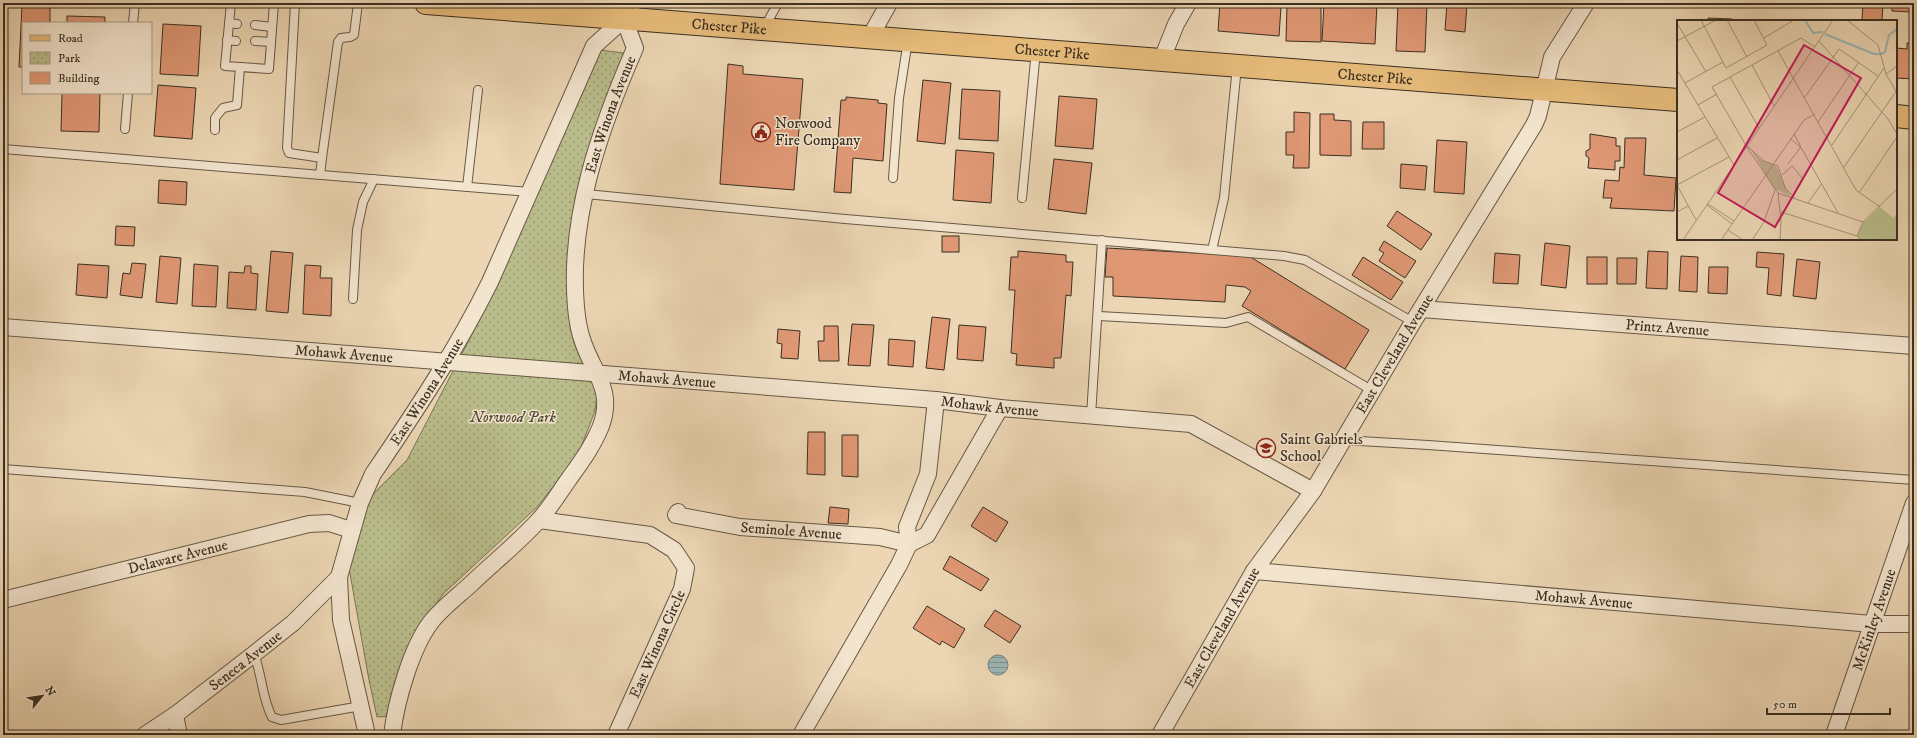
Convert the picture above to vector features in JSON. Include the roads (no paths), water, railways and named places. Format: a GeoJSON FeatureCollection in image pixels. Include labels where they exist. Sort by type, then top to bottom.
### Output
{"type":"FeatureCollection","features":[{"type":"Feature","properties":{"kind":"main road","name":"Chester Pike"},"geometry":{"type":"LineString","coordinates":[[426,3],[628,11],[763,29],[1677,100]]}},
{"type":"Feature","properties":{"kind":"main road"},"geometry":{"type":"LineString","coordinates":[[1897,116],[1914,118]]}},
{"type":"Feature","properties":{"kind":"street"},"geometry":{"type":"LineString","coordinates":[[870,37],[889,3]]}},
{"type":"Feature","properties":{"kind":"street"},"geometry":{"type":"LineString","coordinates":[[1162,59],[1176,24],[1188,3]]}},
{"type":"Feature","properties":{"kind":"street","name":"East Cleveland Avenue"},"geometry":{"type":"LineString","coordinates":[[1160,735],[1254,571],[1313,491],[1342,440],[1534,125],[1538,116],[1552,57],[1586,3]]}},
{"type":"Feature","properties":{"kind":"street","name":"East Winona Avenue"},"geometry":{"type":"LineString","coordinates":[[368,735],[341,620],[339,577],[360,503],[373,474],[446,362],[490,282],[594,46],[628,11]]}},
{"type":"Feature","properties":{"kind":"street","name":"East Winona Avenue"},"geometry":{"type":"LineString","coordinates":[[392,735],[394,716],[414,653],[431,622],[538,520],[586,456],[600,426],[606,400],[599,374],[582,341],[576,307],[576,263],[578,239],[586,194],[604,126],[635,48],[628,11]]}},
{"type":"Feature","properties":{"kind":"street","name":"Printz Avenue"},"geometry":{"type":"LineString","coordinates":[[1417,316],[1914,346]]}},
{"type":"Feature","properties":{"kind":"street","name":"Mohawk Avenue"},"geometry":{"type":"LineString","coordinates":[[3,327],[936,400],[1000,408],[1191,424],[1313,491]]}},
{"type":"Feature","properties":{"kind":"street"},"geometry":{"type":"LineString","coordinates":[[910,544],[907,527],[928,474],[936,400]]}},
{"type":"Feature","properties":{"kind":"street"},"geometry":{"type":"LineString","coordinates":[[801,735],[910,544],[927,535],[1000,408]]}},
{"type":"Feature","properties":{"kind":"street","name":"McKinley Avenue"},"geometry":{"type":"LineString","coordinates":[[1834,735],[1914,503]]}},
{"type":"Feature","properties":{"kind":"street","name":"Seminole Avenue"},"geometry":{"type":"LineString","coordinates":[[678,512],[676,515],[740,527],[880,537],[910,544]]}},
{"type":"Feature","properties":{"kind":"street","name":"East Winona Circle"},"geometry":{"type":"LineString","coordinates":[[538,520],[650,535],[674,550],[686,568],[682,589],[616,735]]}},
{"type":"Feature","properties":{"kind":"street","name":"Delaware Avenue"},"geometry":{"type":"LineString","coordinates":[[3,600],[308,524],[328,523],[352,530]]}},
{"type":"Feature","properties":{"kind":"street","name":"Mohawk Avenue"},"geometry":{"type":"LineString","coordinates":[[1254,571],[1872,624],[1914,624]]}},
{"type":"Feature","properties":{"kind":"street","name":"Seneca Avenue"},"geometry":{"type":"LineString","coordinates":[[145,735],[175,715],[254,654],[293,622],[339,577]]}},
{"type":"Feature","properties":{"kind":"street"},"geometry":{"type":"LineString","coordinates":[[175,715],[179,735]]}},
{"type":"Feature","properties":{"kind":"lane"},"geometry":{"type":"LineString","coordinates":[[133,22],[135,3]]}},
{"type":"Feature","properties":{"kind":"lane"},"geometry":{"type":"LineString","coordinates":[[231,3],[233,24],[227,40],[225,66],[269,69],[274,3]]}},
{"type":"Feature","properties":{"kind":"lane"},"geometry":{"type":"LineString","coordinates":[[295,3],[286,148],[289,152],[322,158]]}},
{"type":"Feature","properties":{"kind":"lane"},"geometry":{"type":"LineString","coordinates":[[320,175],[338,42],[340,38],[354,35],[358,3]]}},
{"type":"Feature","properties":{"kind":"lane"},"geometry":{"type":"LineString","coordinates":[[763,29],[778,3]]}},
{"type":"Feature","properties":{"kind":"lane"},"geometry":{"type":"LineString","coordinates":[[255,25],[272,26]]}},
{"type":"Feature","properties":{"kind":"lane"},"geometry":{"type":"LineString","coordinates":[[227,40],[236,41]]}},
{"type":"Feature","properties":{"kind":"lane"},"geometry":{"type":"LineString","coordinates":[[893,178],[899,98],[908,40]]}},
{"type":"Feature","properties":{"kind":"lane"},"geometry":{"type":"LineString","coordinates":[[254,41],[271,42]]}},
{"type":"Feature","properties":{"kind":"lane"},"geometry":{"type":"LineString","coordinates":[[1022,198],[1036,50]]}},
{"type":"Feature","properties":{"kind":"lane"},"geometry":{"type":"LineString","coordinates":[[1212,250],[1225,191],[1237,65]]}},
{"type":"Feature","properties":{"kind":"lane"},"geometry":{"type":"LineString","coordinates":[[215,130],[215,118],[223,108],[237,105],[240,67]]}},
{"type":"Feature","properties":{"kind":"lane"},"geometry":{"type":"LineString","coordinates":[[466,187],[478,90]]}},
{"type":"Feature","properties":{"kind":"lane"},"geometry":{"type":"LineString","coordinates":[[125,129],[128,94]]}},
{"type":"Feature","properties":{"kind":"lane"},"geometry":{"type":"LineString","coordinates":[[3,149],[530,192]]}},
{"type":"Feature","properties":{"kind":"lane"},"geometry":{"type":"LineString","coordinates":[[353,299],[356,230],[363,202],[374,179]]}},
{"type":"Feature","properties":{"kind":"lane"},"geometry":{"type":"LineString","coordinates":[[586,194],[837,218],[1284,256],[1305,260],[1417,316]]}},
{"type":"Feature","properties":{"kind":"lane"},"geometry":{"type":"LineString","coordinates":[[1091,416],[1102,240]]}},
{"type":"Feature","properties":{"kind":"lane"},"geometry":{"type":"LineString","coordinates":[[1098,316],[1226,323],[1248,317],[1373,391]]}},
{"type":"Feature","properties":{"kind":"lane"},"geometry":{"type":"LineString","coordinates":[[1342,440],[1914,480]]}},
{"type":"Feature","properties":{"kind":"lane"},"geometry":{"type":"LineString","coordinates":[[3,469],[305,492],[360,503]]}},
{"type":"Feature","properties":{"kind":"lane"},"geometry":{"type":"LineString","coordinates":[[254,654],[259,667],[268,710],[272,717],[281,720],[361,706]]}},
{"type":"Feature","properties":{"kind":"water"},"geometry":{"type":"Polygon","coordinates":[[[998,655],[1005,658],[1008,665],[1005,672],[998,675],[991,672],[988,665],[991,658],[998,655]]]}},
{"type":"Feature","properties":{"kind":"place","name":"Norwood Fire Company"},"geometry":{"type":"Point","coordinates":[761,132]}},
{"type":"Feature","properties":{"kind":"place","name":"Saint Gabriels School"},"geometry":{"type":"Point","coordinates":[1266,448]}},
{"type":"Feature","properties":{"kind":"park label","name":"Norwood Park"},"geometry":{"type":"Point","coordinates":[513,417]}}]}
